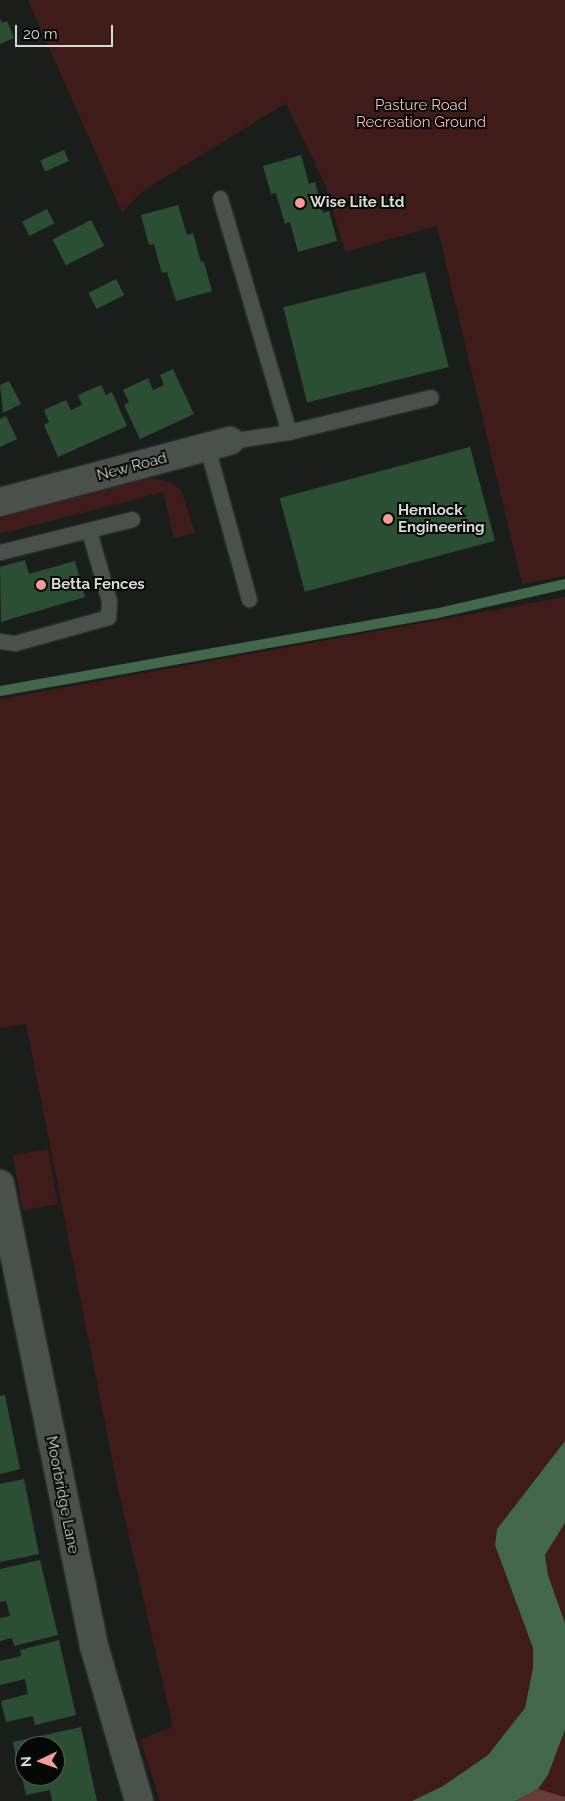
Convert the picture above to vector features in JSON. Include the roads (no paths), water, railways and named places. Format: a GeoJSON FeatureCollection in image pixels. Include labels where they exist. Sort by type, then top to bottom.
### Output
{"type":"FeatureCollection","features":[{"type":"Feature","properties":{"kind":"street","name":"New Road"},"geometry":{"type":"LineString","coordinates":[[0,502],[218,444]]}},
{"type":"Feature","properties":{"kind":"street","name":"Moorbridge Lane"},"geometry":{"type":"LineString","coordinates":[[0,1184],[94,1646],[139,1801]]}},
{"type":"Feature","properties":{"kind":"lane"},"geometry":{"type":"LineString","coordinates":[[220,198],[289,432]]}},
{"type":"Feature","properties":{"kind":"lane","name":"New Road"},"geometry":{"type":"LineString","coordinates":[[218,444],[264,434],[289,432],[431,398]]}},
{"type":"Feature","properties":{"kind":"lane"},"geometry":{"type":"LineString","coordinates":[[218,444],[249,599]]}},
{"type":"Feature","properties":{"kind":"lane"},"geometry":{"type":"LineString","coordinates":[[0,552],[132,519]]}},
{"type":"Feature","properties":{"kind":"lane"},"geometry":{"type":"LineString","coordinates":[[0,640],[15,643],[108,617],[109,602],[89,531]]}},
{"type":"Feature","properties":{"kind":"waterway"},"geometry":{"type":"LineString","coordinates":[[0,691],[434,614],[565,584]]}},
{"type":"Feature","properties":{"kind":"place","name":"Wise Lite Ltd"},"geometry":{"type":"Point","coordinates":[300,203]}},
{"type":"Feature","properties":{"kind":"place","name":"Hemlock Engineering"},"geometry":{"type":"Point","coordinates":[388,519]}},
{"type":"Feature","properties":{"kind":"place","name":"Betta Fences"},"geometry":{"type":"Point","coordinates":[41,585]}},
{"type":"Feature","properties":{"kind":"park label","name":"Pasture Road Recreation Ground"},"geometry":{"type":"Point","coordinates":[421,114]}}]}
